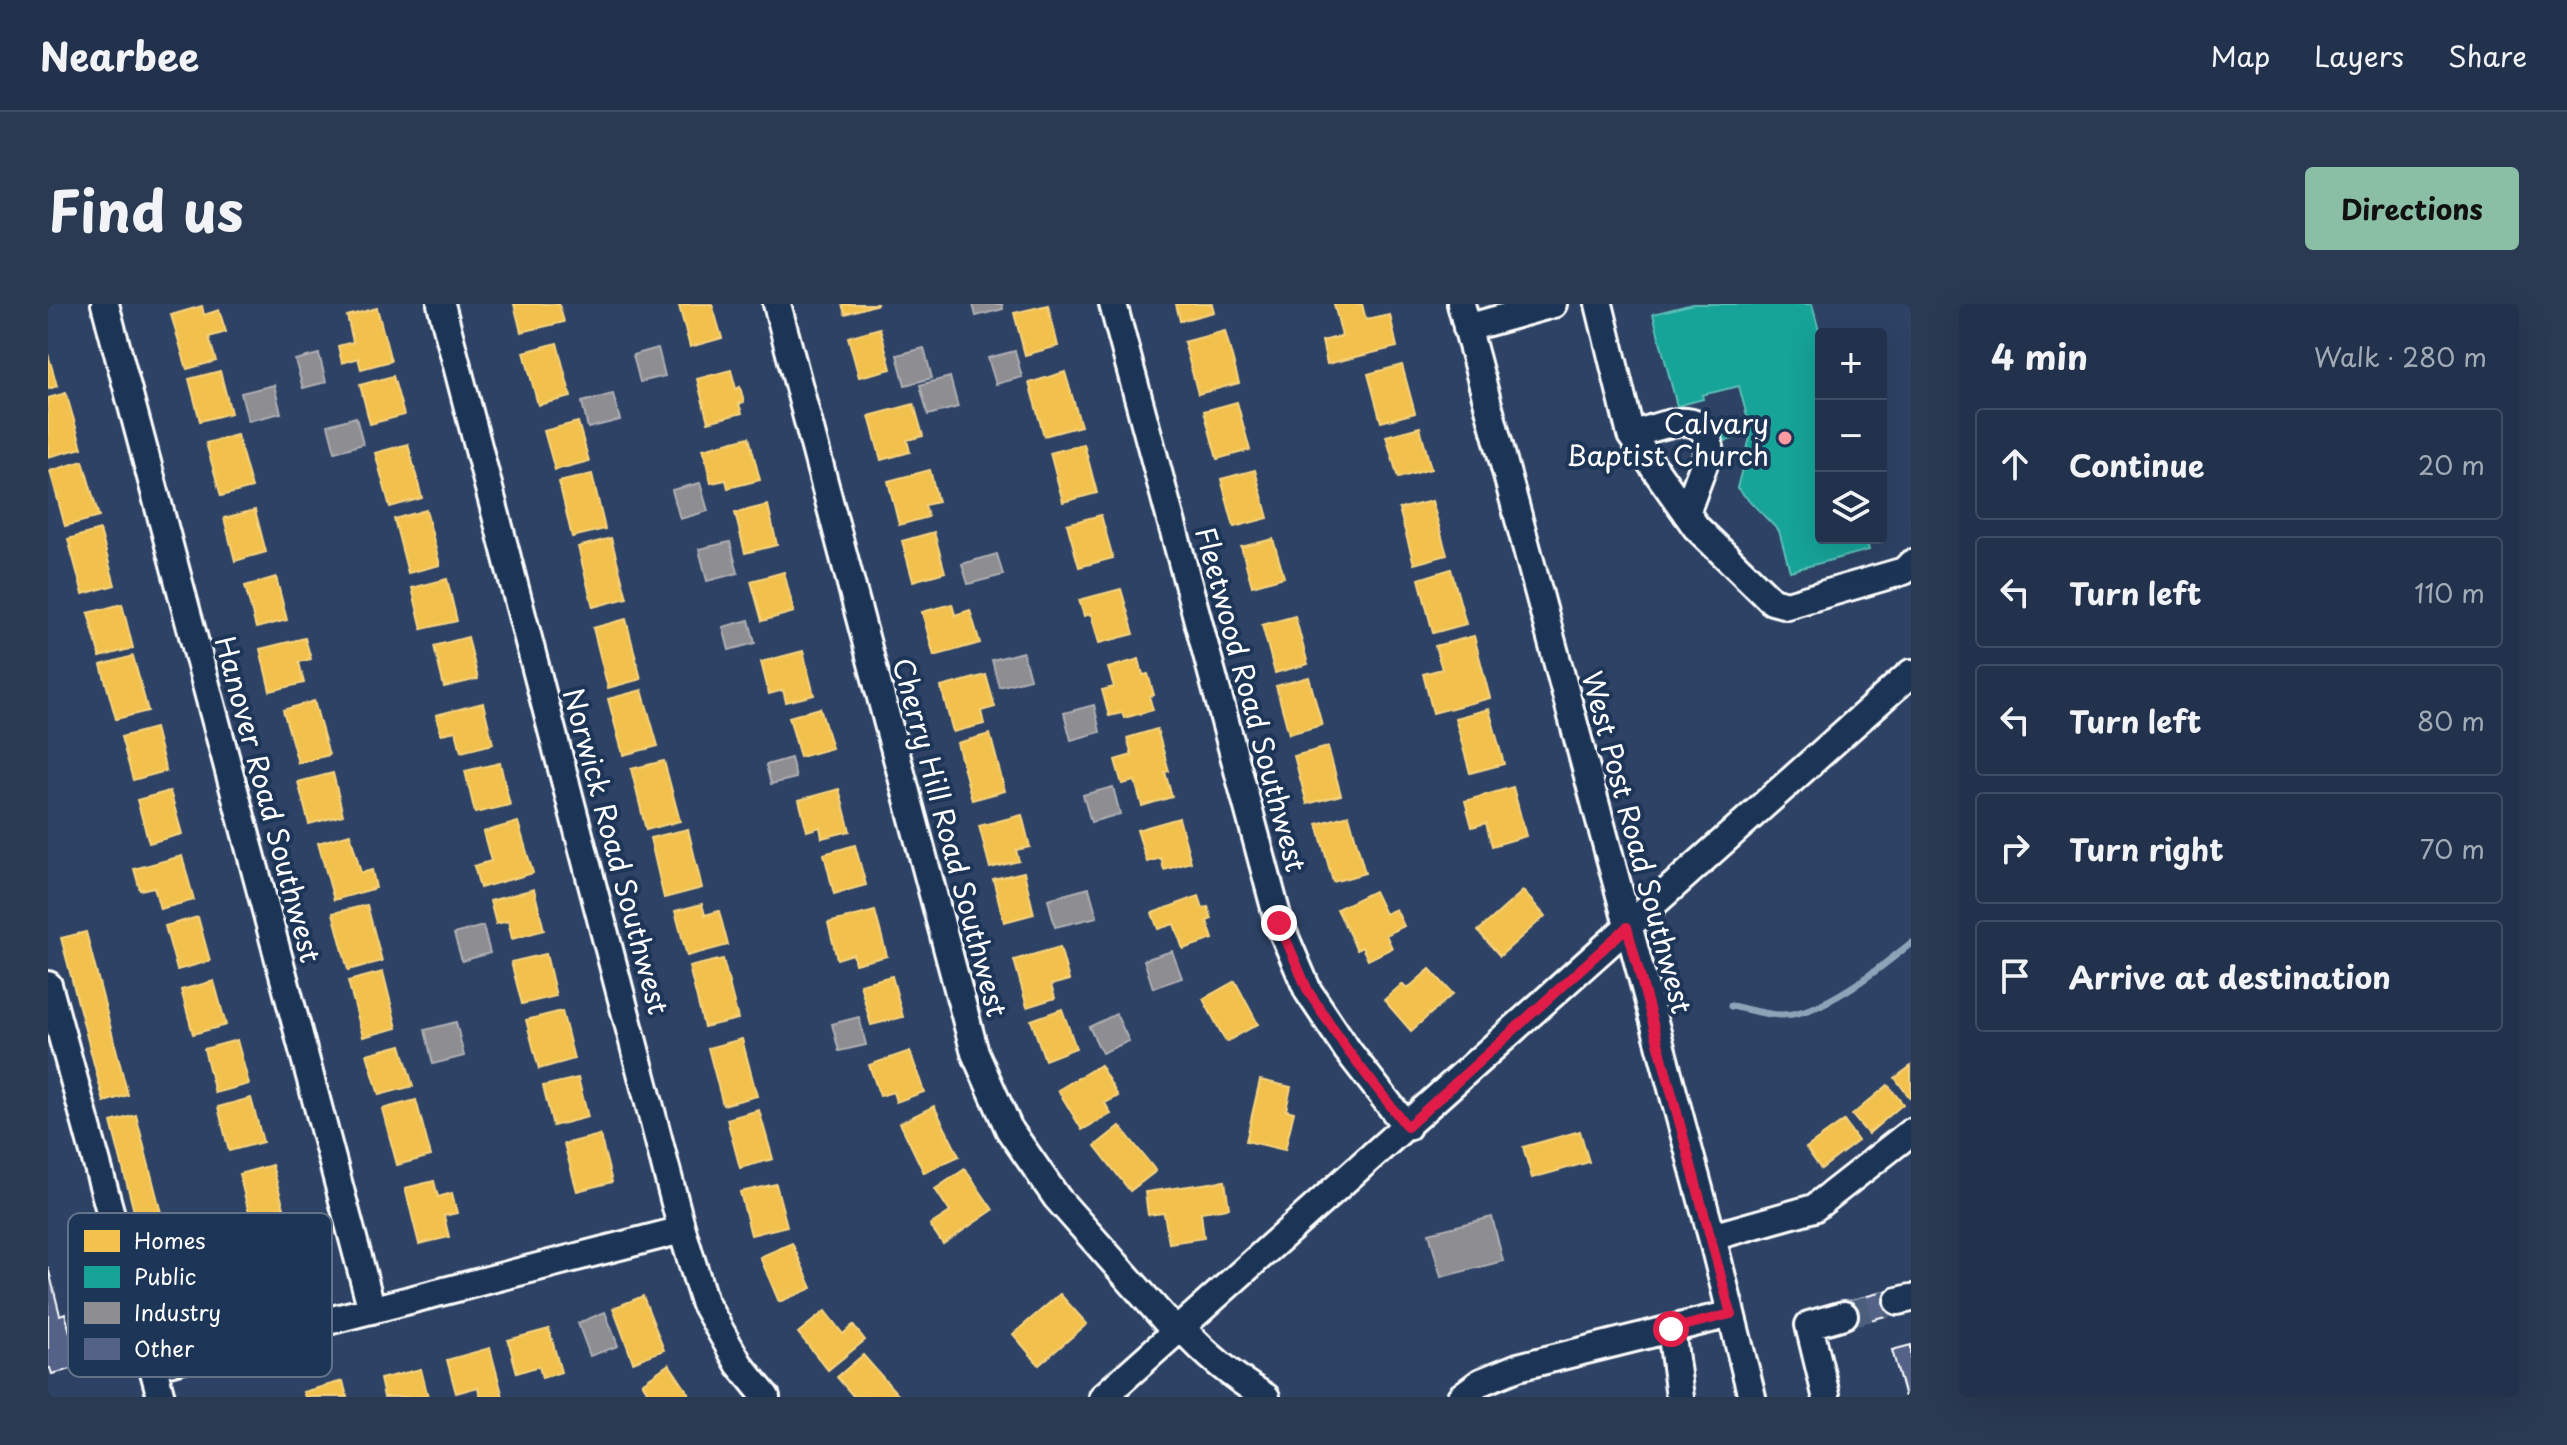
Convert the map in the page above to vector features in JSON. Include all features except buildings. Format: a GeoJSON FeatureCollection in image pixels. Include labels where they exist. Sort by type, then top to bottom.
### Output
{"type":"FeatureCollection","features":[{"type":"Feature","properties":{"kind":"street","name":"Hanover Road Southwest"},"geometry":{"type":"LineString","coordinates":[[105,304],[372,1310]]}},
{"type":"Feature","properties":{"kind":"street","name":"Norwick Road Southwest"},"geometry":{"type":"LineString","coordinates":[[441,304],[682,1230],[704,1302],[739,1364],[766,1397]]}},
{"type":"Feature","properties":{"kind":"street","name":"Cherry Hill Road Southwest"},"geometry":{"type":"LineString","coordinates":[[777,304],[975,1053],[1009,1129],[1057,1198],[1178,1328],[1215,1362],[1266,1397]]}},
{"type":"Feature","properties":{"kind":"street","name":"Fleetwood Road Southwest"},"geometry":{"type":"LineString","coordinates":[[1113,304],[1279,923],[1308,991],[1348,1051],[1407,1127]]}},
{"type":"Feature","properties":{"kind":"street"},"geometry":{"type":"LineString","coordinates":[[1464,316],[1553,304]]}},
{"type":"Feature","properties":{"kind":"street"},"geometry":{"type":"LineString","coordinates":[[1599,304],[1631,435],[1696,527],[1772,601],[1787,605],[1904,571],[1911,564]]}},
{"type":"Feature","properties":{"kind":"street","name":"West Post Road Southwest"},"geometry":{"type":"LineString","coordinates":[[1464,316],[1712,1237],[1752,1397]]}},
{"type":"Feature","properties":{"kind":"street"},"geometry":{"type":"LineString","coordinates":[[1631,435],[1680,422],[1692,421],[1702,426],[1710,448],[1686,513]]}},
{"type":"Feature","properties":{"kind":"street"},"geometry":{"type":"LineString","coordinates":[[1103,1397],[1911,673]]}},
{"type":"Feature","properties":{"kind":"street"},"geometry":{"type":"LineString","coordinates":[[48,985],[111,1213]]}},
{"type":"Feature","properties":{"kind":"street"},"geometry":{"type":"LineString","coordinates":[[1712,1237],[1814,1208],[1911,1132]]}},
{"type":"Feature","properties":{"kind":"street"},"geometry":{"type":"LineString","coordinates":[[332,1320],[682,1230]]}},
{"type":"Feature","properties":{"kind":"street"},"geometry":{"type":"LineString","coordinates":[[1461,1397],[1481,1382],[1518,1367],[1731,1314]]}},
{"type":"Feature","properties":{"kind":"street"},"geometry":{"type":"LineString","coordinates":[[1823,1396],[1809,1325],[1844,1315]]}},
{"type":"Feature","properties":{"kind":"street"},"geometry":{"type":"LineString","coordinates":[[1671,1329],[1680,1397]]}},
{"type":"Feature","properties":{"kind":"street"},"geometry":{"type":"LineString","coordinates":[[156,1377],[161,1397]]}},
{"type":"Feature","properties":{"kind":"waterway"},"geometry":{"type":"LineString","coordinates":[[1731,1006],[1781,1015],[1814,1008],[1849,989],[1911,943]]}},
{"type":"Feature","properties":{"kind":"tunnel"},"geometry":{"type":"LineString","coordinates":[[1844,1315],[1898,1301]]}},
{"type":"Feature","properties":{"kind":"place","name":"Calvary Baptist Church"},"geometry":{"type":"Point","coordinates":[1785,438]}},
{"type":"Feature","properties":{"kind":"route"},"geometry":{"type":"LineString","coordinates":[[1279,923],[1308,991],[1348,1051],[1407,1127],[1627,927],[1731,1314],[1671,1329]]}}]}
